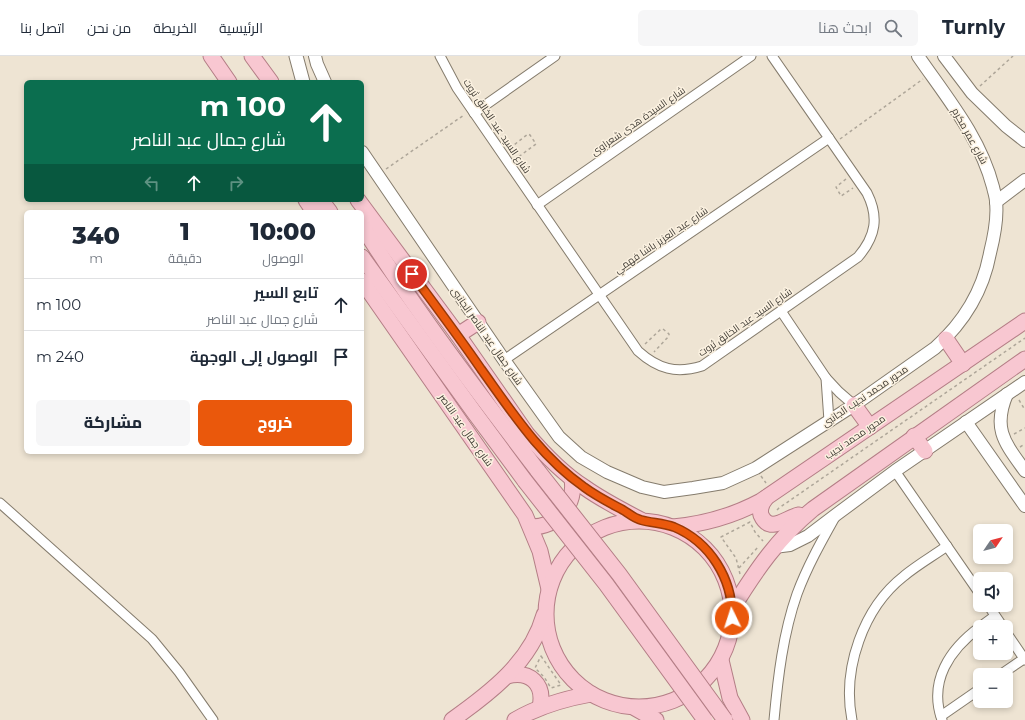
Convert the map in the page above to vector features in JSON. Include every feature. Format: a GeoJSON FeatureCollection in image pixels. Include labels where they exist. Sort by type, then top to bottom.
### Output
{"type":"FeatureCollection","features":[{"type":"Feature","properties":{"kind":"main road"},"geometry":{"type":"LineString","coordinates":[[211,56],[228,80]]}},
{"type":"Feature","properties":{"kind":"main road"},"geometry":{"type":"LineString","coordinates":[[252,56],[270,80]]}},
{"type":"Feature","properties":{"kind":"main road"},"geometry":{"type":"LineString","coordinates":[[296,56],[302,80]]}},
{"type":"Feature","properties":{"kind":"main road"},"geometry":{"type":"LineString","coordinates":[[359,202],[458,335],[527,434],[548,458],[572,478],[598,496],[641,520]]}},
{"type":"Feature","properties":{"kind":"main road"},"geometry":{"type":"LineString","coordinates":[[364,229],[384,261],[434,332],[538,471],[619,574],[725,720]]}},
{"type":"Feature","properties":{"kind":"main road"},"geometry":{"type":"LineString","coordinates":[[364,260],[525,481],[606,584],[705,720]]}},
{"type":"Feature","properties":{"kind":"main road","name":"شارع جمال عبد الناصر"},"geometry":{"type":"LineString","coordinates":[[364,284],[525,515],[540,551],[549,589]]}},
{"type":"Feature","properties":{"kind":"main road","name":"محور محمد نجيب"},"geometry":{"type":"LineString","coordinates":[[673,527],[720,518],[766,498],[1025,321]]}},
{"type":"Feature","properties":{"kind":"main road"},"geometry":{"type":"LineString","coordinates":[[458,335],[478,322]]}},
{"type":"Feature","properties":{"kind":"main road"},"geometry":{"type":"LineString","coordinates":[[946,339],[963,364]]}},
{"type":"Feature","properties":{"kind":"main road"},"geometry":{"type":"LineString","coordinates":[[732,609],[753,575],[794,524],[914,436],[1025,359]]}},
{"type":"Feature","properties":{"kind":"main road"},"geometry":{"type":"LineString","coordinates":[[854,405],[870,427]]}},
{"type":"Feature","properties":{"kind":"main road"},"geometry":{"type":"LineString","coordinates":[[914,436],[925,451]]}},
{"type":"Feature","properties":{"kind":"main road"},"geometry":{"type":"LineString","coordinates":[[531,527],[550,524],[566,511],[572,499],[572,478]]}},
{"type":"Feature","properties":{"kind":"main road"},"geometry":{"type":"LineString","coordinates":[[766,498],[762,503],[760,511],[764,519],[768,522],[777,525],[795,516],[806,515]]}},
{"type":"Feature","properties":{"kind":"main road"},"geometry":{"type":"LineString","coordinates":[[452,720],[486,694],[520,662],[532,643],[543,620],[549,589],[554,574],[562,561],[571,549],[583,539],[610,525],[625,521],[641,520],[657,522],[673,527],[689,535],[698,542],[715,559],[724,574],[730,591],[732,626],[728,644],[721,660],[702,683],[684,696],[663,704],[649,707],[634,707],[611,703],[591,694],[568,675],[557,657],[549,637],[546,622],[546,608]]}},
{"type":"Feature","properties":{"kind":"main road"},"geometry":{"type":"LineString","coordinates":[[714,720],[721,715],[739,715],[726,686],[721,660]]}},
{"type":"Feature","properties":{"kind":"main road"},"geometry":{"type":"LineString","coordinates":[[506,676],[523,674],[537,684],[542,699],[540,707]]}},
{"type":"Feature","properties":{"kind":"main road"},"geometry":{"type":"LineString","coordinates":[[515,720],[540,707],[562,700],[591,694]]}},
{"type":"Feature","properties":{"kind":"main road"},"geometry":{"type":"LineString","coordinates":[[634,707],[656,720]]}},
{"type":"Feature","properties":{"kind":"street"},"geometry":{"type":"LineString","coordinates":[[315,56],[324,80]]}},
{"type":"Feature","properties":{"kind":"street","name":"شارع السيد عبد الخالق ثروت"},"geometry":{"type":"LineString","coordinates":[[440,56],[456,88],[638,351],[647,360],[657,365],[668,369],[679,370],[702,366],[858,257],[866,248],[873,232],[874,215],[872,203],[868,193],[772,56]]}},
{"type":"Feature","properties":{"kind":"street"},"geometry":{"type":"LineString","coordinates":[[473,111],[555,56]]}},
{"type":"Feature","properties":{"kind":"street","name":"شارع السيدة هدى شعراوى"},"geometry":{"type":"LineString","coordinates":[[537,205],[751,56]]}},
{"type":"Feature","properties":{"kind":"street","name":"شارع عمر مكرم"},"geometry":{"type":"LineString","coordinates":[[918,56],[964,121],[977,144],[988,169],[996,202]]}},
{"type":"Feature","properties":{"kind":"street"},"geometry":{"type":"LineString","coordinates":[[944,56],[972,93],[1006,126],[1025,140]]}},
{"type":"Feature","properties":{"kind":"street","name":"شارع عبد العزيز باشا فهمي"},"geometry":{"type":"LineString","coordinates":[[504,360],[832,141]]}},
{"type":"Feature","properties":{"kind":"street","name":"شارع جمال عبد الناصر الجانبى"},"geometry":{"type":"LineString","coordinates":[[364,155],[504,360],[559,437],[581,457],[607,472],[642,487]]}},
{"type":"Feature","properties":{"kind":"street"},"geometry":{"type":"LineString","coordinates":[[996,202],[1025,180]]}},
{"type":"Feature","properties":{"kind":"street","name":"محور محمد نجيب الجانبى"},"geometry":{"type":"LineString","coordinates":[[642,487],[664,492],[723,483],[756,468],[854,405],[935,348],[946,339],[960,322],[972,304],[981,285],[988,265],[992,243],[996,202]]}},
{"type":"Feature","properties":{"kind":"street"},"geometry":{"type":"LineString","coordinates":[[781,311],[826,378],[854,405]]}},
{"type":"Feature","properties":{"kind":"street"},"geometry":{"type":"LineString","coordinates":[[826,378],[830,421]]}},
{"type":"Feature","properties":{"kind":"street"},"geometry":{"type":"LineString","coordinates":[[774,547],[790,545],[800,541],[895,471],[1025,382]]}},
{"type":"Feature","properties":{"kind":"street"},"geometry":{"type":"LineString","coordinates":[[1006,394],[1000,419],[1002,432],[1007,446],[1025,472]]}},
{"type":"Feature","properties":{"kind":"street"},"geometry":{"type":"LineString","coordinates":[[966,422],[1021,492],[1025,506]]}},
{"type":"Feature","properties":{"kind":"street"},"geometry":{"type":"LineString","coordinates":[[895,471],[973,584]]}},
{"type":"Feature","properties":{"kind":"street"},"geometry":{"type":"LineString","coordinates":[[0,503],[152,639],[179,672],[213,720]]}},
{"type":"Feature","properties":{"kind":"street"},"geometry":{"type":"LineString","coordinates":[[774,720],[776,693],[786,630],[797,593],[808,566],[836,514]]}},
{"type":"Feature","properties":{"kind":"street"},"geometry":{"type":"LineString","coordinates":[[852,720],[850,692],[852,670],[856,649],[864,628],[875,609],[888,592],[904,576],[947,546]]}},
{"type":"Feature","properties":{"kind":"street"},"geometry":{"type":"LineString","coordinates":[[992,612],[998,620]]}},
{"type":"Feature","properties":{"kind":"street"},"geometry":{"type":"LineString","coordinates":[[990,620],[995,616]]}},
{"type":"Feature","properties":{"kind":"street"},"geometry":{"type":"LineString","coordinates":[[973,632],[955,649],[946,664],[940,680],[938,697],[942,718],[973,694]]}},
{"type":"Feature","properties":{"kind":"street"},"geometry":{"type":"LineString","coordinates":[[1010,668],[1025,658],[1013,642]]}},
{"type":"Feature","properties":{"kind":"path"},"geometry":{"type":"LineString","coordinates":[[972,93],[1013,56]]}},
{"type":"Feature","properties":{"kind":"path"},"geometry":{"type":"LineString","coordinates":[[832,141],[930,74]]}},
{"type":"Feature","properties":{"kind":"path"},"geometry":{"type":"LineString","coordinates":[[377,175],[473,111]]}},
{"type":"Feature","properties":{"kind":"path"},"geometry":{"type":"LineString","coordinates":[[502,153],[528,134],[536,144],[509,164]]}},
{"type":"Feature","properties":{"kind":"path"},"geometry":{"type":"LineString","coordinates":[[854,174],[836,187],[841,196],[861,183]]}},
{"type":"Feature","properties":{"kind":"path"},"geometry":{"type":"LineString","coordinates":[[638,351],[660,329],[663,329],[669,334],[669,336],[647,360]]}},
{"type":"Feature","properties":{"kind":"path"},"geometry":{"type":"LineString","coordinates":[[777,513],[779,508],[1025,338]]}},
{"type":"Feature","properties":{"kind":"path"},"geometry":{"type":"LineString","coordinates":[[750,522],[755,532],[764,541],[739,568],[736,558],[721,537],[750,522]]}},
{"type":"Feature","properties":{"kind":"path"},"geometry":{"type":"LineString","coordinates":[[542,656],[560,685],[550,688],[544,677],[535,668],[542,656]]}},
{"type":"Feature","properties":{"kind":"route"},"geometry":{"type":"LineString","coordinates":[[412,274],[458,335],[527,434],[548,458],[584,488],[598,496],[641,520],[657,522],[673,527],[689,535],[703,546],[715,559],[724,574],[730,591],[732,618]]}}]}
